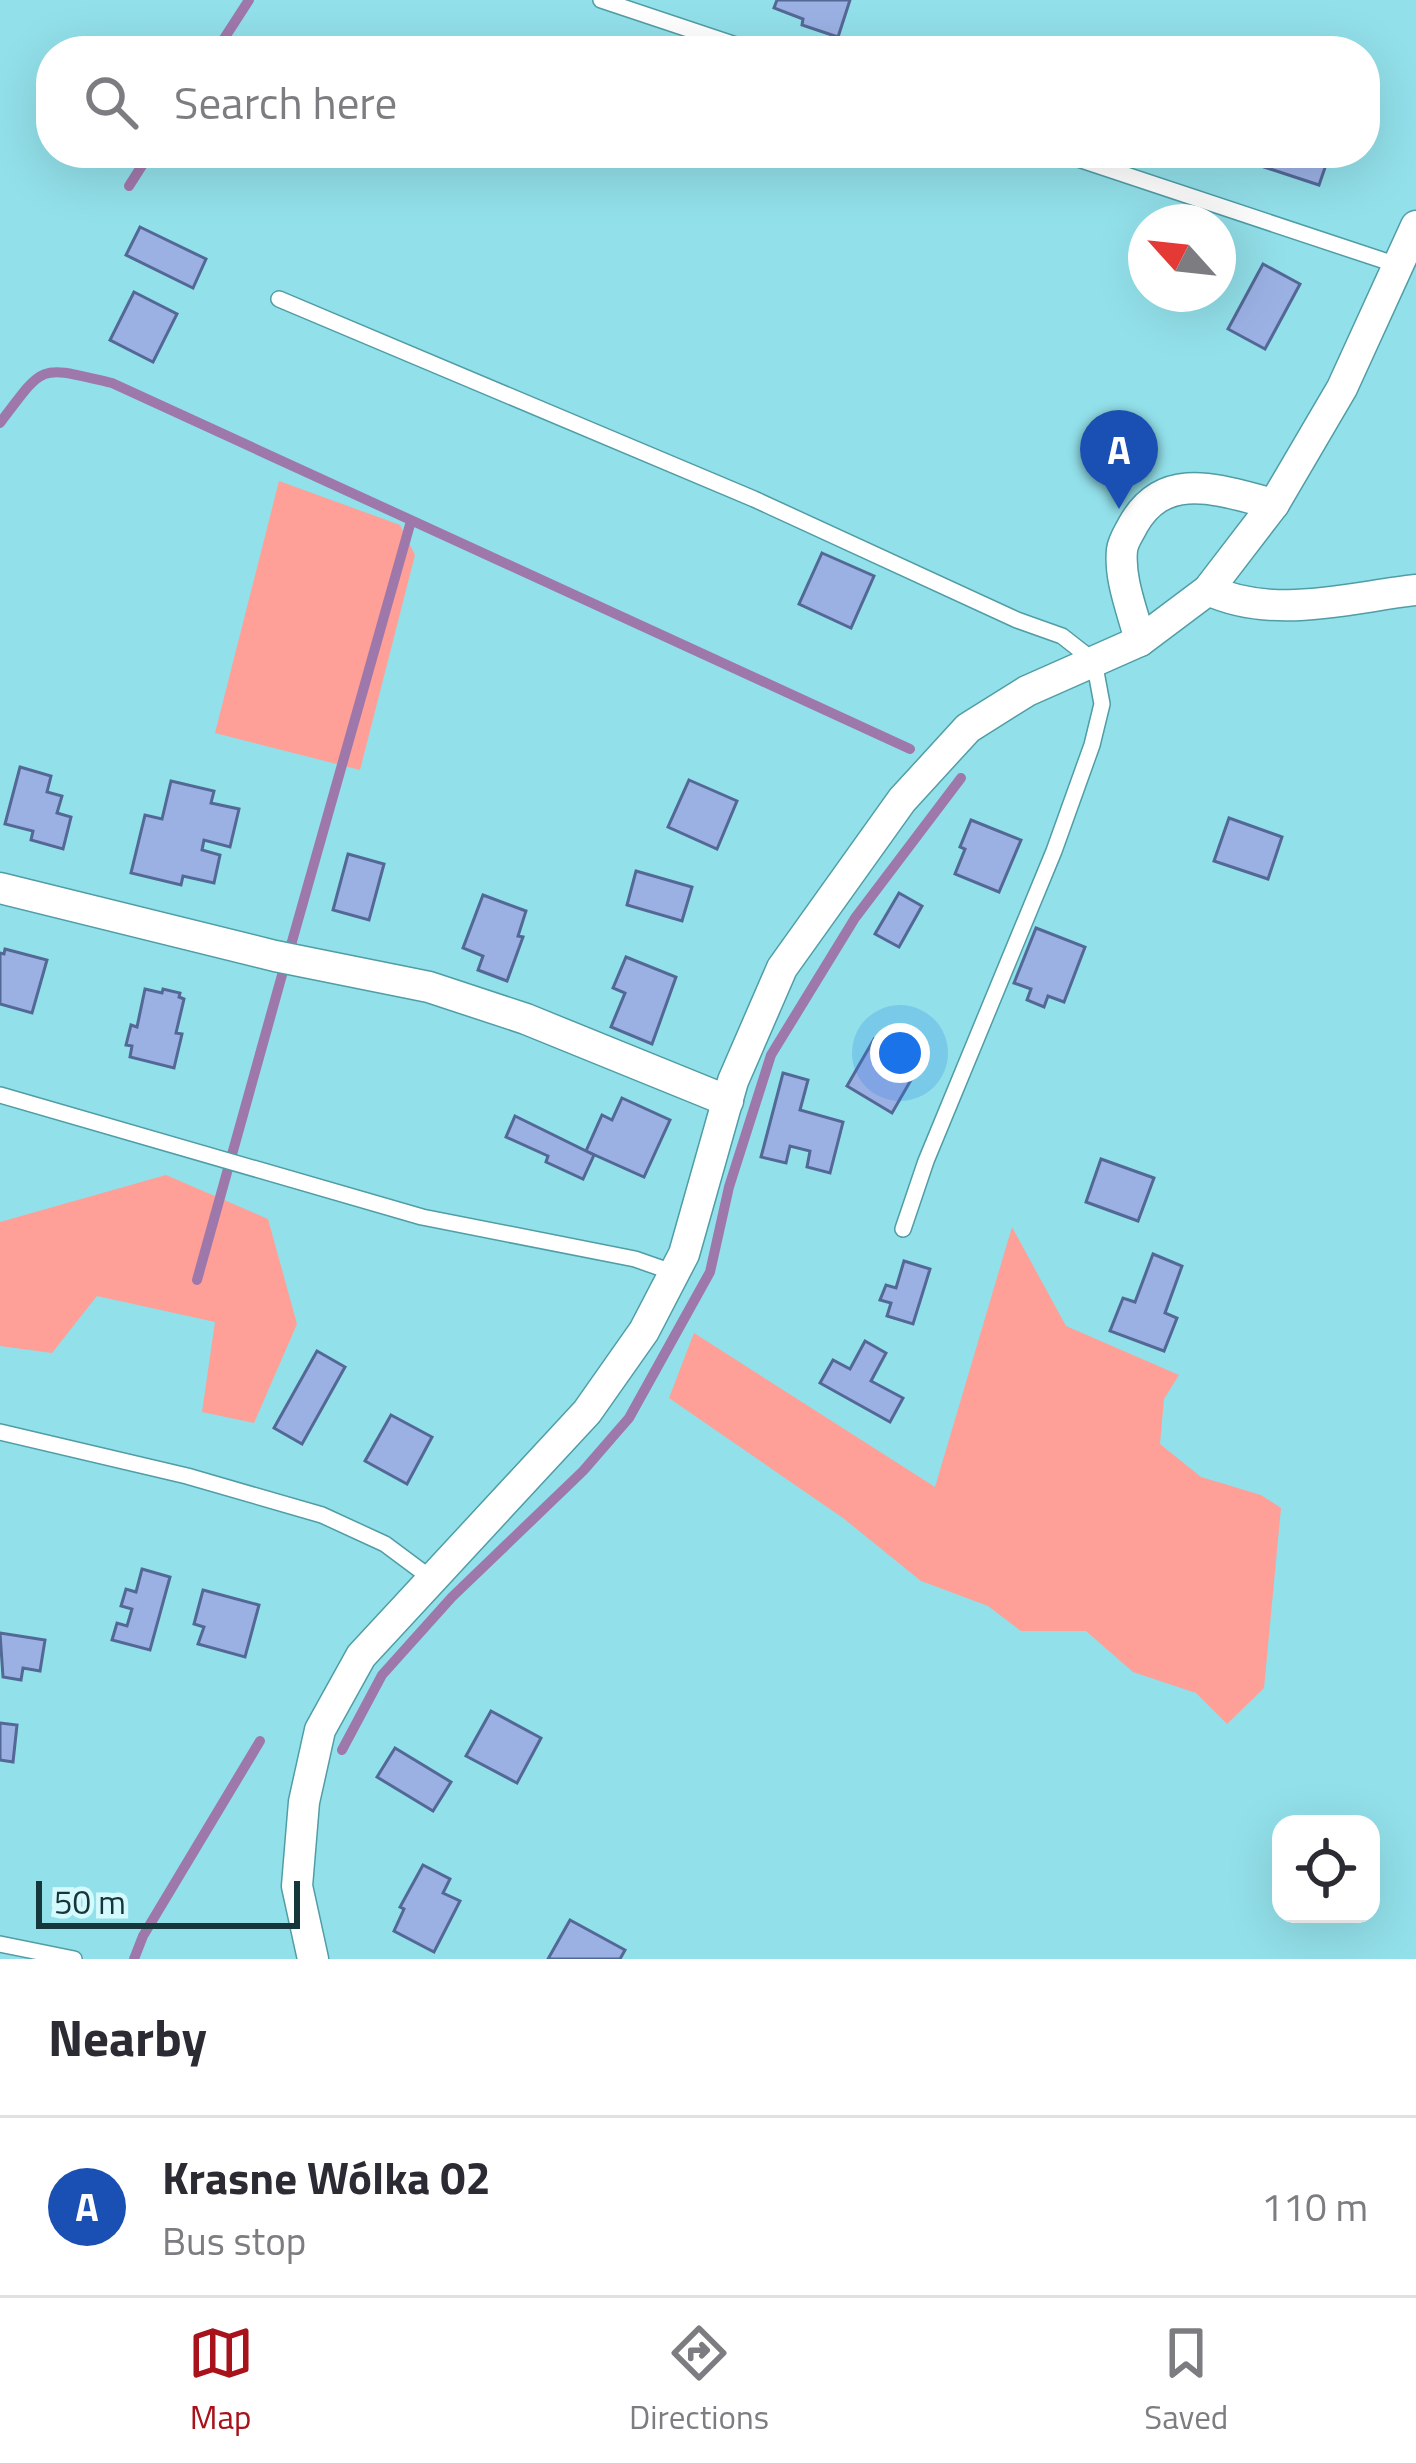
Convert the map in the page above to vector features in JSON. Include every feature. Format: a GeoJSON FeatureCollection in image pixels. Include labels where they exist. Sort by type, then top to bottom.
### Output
{"type":"FeatureCollection","features":[{"type":"Feature","properties":{"kind":"street"},"geometry":{"type":"LineString","coordinates":[[313,1959],[297,1886],[304,1802],[320,1730],[361,1656],[587,1412],[644,1331],[684,1254],[728,1101],[782,968],[902,800],[968,728],[1027,691],[1140,641],[1208,590],[1274,503],[1342,388],[1416,226]]}},
{"type":"Feature","properties":{"kind":"street"},"geometry":{"type":"LineString","coordinates":[[1140,641],[1123,572],[1122,545],[1144,506],[1168,489],[1210,489],[1274,503]]}},
{"type":"Feature","properties":{"kind":"street"},"geometry":{"type":"LineString","coordinates":[[1208,590],[1238,604],[1277,608],[1416,590]]}},
{"type":"Feature","properties":{"kind":"street"},"geometry":{"type":"LineString","coordinates":[[0,888],[274,956],[429,987],[526,1019],[728,1101]]}},
{"type":"Feature","properties":{"kind":"lane"},"geometry":{"type":"LineString","coordinates":[[601,0],[709,36]]}},
{"type":"Feature","properties":{"kind":"lane"},"geometry":{"type":"LineString","coordinates":[[1105,168],[1400,266]]}},
{"type":"Feature","properties":{"kind":"lane"},"geometry":{"type":"LineString","coordinates":[[279,299],[754,499],[1017,620],[1062,636],[1094,661],[1102,704],[1092,746],[1054,851],[926,1161],[904,1229]]}},
{"type":"Feature","properties":{"kind":"lane"},"geometry":{"type":"LineString","coordinates":[[0,1095],[422,1217],[635,1259],[674,1273]]}},
{"type":"Feature","properties":{"kind":"lane"},"geometry":{"type":"LineString","coordinates":[[0,1432],[187,1475],[322,1515],[385,1544],[432,1580]]}},
{"type":"Feature","properties":{"kind":"lane"},"geometry":{"type":"LineString","coordinates":[[0,1944],[74,1959]]}},
{"type":"Feature","properties":{"kind":"shaded area"},"geometry":{"type":"Polygon","coordinates":[[[279,481],[400,525],[415,555],[360,770],[215,733],[279,481]]]}},
{"type":"Feature","properties":{"kind":"shaded area"},"geometry":{"type":"Polygon","coordinates":[[[166,1175],[268,1219],[297,1324],[254,1423],[202,1412],[215,1322],[97,1296],[52,1353],[0,1346],[0,1222],[166,1175]]]}},
{"type":"Feature","properties":{"kind":"shaded area"},"geometry":{"type":"Polygon","coordinates":[[[1012,1227],[1066,1326],[1179,1375],[1164,1399],[1160,1444],[1201,1477],[1261,1495],[1281,1508],[1264,1688],[1227,1724],[1196,1693],[1133,1672],[1086,1631],[1021,1631],[988,1606],[921,1581],[843,1518],[669,1398],[694,1333],[935,1487],[1012,1227]]]}},
{"type":"Feature","properties":{"kind":"building"},"geometry":{"type":"Polygon","coordinates":[[[777,0],[850,0],[838,36],[802,25],[803,19],[774,8],[777,0]]]}},
{"type":"Feature","properties":{"kind":"building"},"geometry":{"type":"Polygon","coordinates":[[[1267,168],[1325,168],[1319,185],[1267,168]]]}},
{"type":"Feature","properties":{"kind":"building"},"geometry":{"type":"Polygon","coordinates":[[[140,227],[206,259],[193,288],[126,255],[140,227]]]}},
{"type":"Feature","properties":{"kind":"building"},"geometry":{"type":"Polygon","coordinates":[[[1263,264],[1300,284],[1265,349],[1228,329],[1263,264]]]}},
{"type":"Feature","properties":{"kind":"building"},"geometry":{"type":"Polygon","coordinates":[[[134,292],[177,314],[153,362],[110,340],[134,292]]]}},
{"type":"Feature","properties":{"kind":"building"},"geometry":{"type":"Polygon","coordinates":[[[822,553],[874,576],[851,628],[799,604],[822,553]]]}},
{"type":"Feature","properties":{"kind":"building"},"geometry":{"type":"Polygon","coordinates":[[[20,767],[51,776],[47,792],[62,796],[57,813],[71,817],[63,849],[31,840],[33,831],[5,824],[20,767]]]}},
{"type":"Feature","properties":{"kind":"building"},"geometry":{"type":"Polygon","coordinates":[[[689,780],[737,801],[717,849],[668,827],[689,780]]]}},
{"type":"Feature","properties":{"kind":"building"},"geometry":{"type":"Polygon","coordinates":[[[171,781],[214,791],[211,803],[239,809],[230,847],[204,840],[202,850],[220,855],[214,883],[183,876],[181,885],[131,873],[145,815],[162,819],[171,781]]]}},
{"type":"Feature","properties":{"kind":"building"},"geometry":{"type":"Polygon","coordinates":[[[1229,818],[1282,837],[1268,879],[1214,861],[1229,818]]]}},
{"type":"Feature","properties":{"kind":"building"},"geometry":{"type":"Polygon","coordinates":[[[971,820],[1021,840],[999,892],[955,874],[971,820]]]}},
{"type":"Feature","properties":{"kind":"building"},"geometry":{"type":"Polygon","coordinates":[[[348,854],[384,864],[369,920],[333,910],[348,854]]]}},
{"type":"Feature","properties":{"kind":"building"},"geometry":{"type":"Polygon","coordinates":[[[636,871],[692,887],[682,921],[627,905],[636,871]]]}},
{"type":"Feature","properties":{"kind":"building"},"geometry":{"type":"Polygon","coordinates":[[[899,893],[922,906],[899,947],[875,934],[899,893]]]}},
{"type":"Feature","properties":{"kind":"building"},"geometry":{"type":"Polygon","coordinates":[[[483,895],[526,911],[518,936],[523,937],[507,981],[478,970],[483,956],[463,948],[483,895]]]}},
{"type":"Feature","properties":{"kind":"building"},"geometry":{"type":"Polygon","coordinates":[[[1036,928],[1085,947],[1064,1002],[1048,996],[1044,1007],[1027,1000],[1031,989],[1014,983],[1036,928]]]}},
{"type":"Feature","properties":{"kind":"building"},"geometry":{"type":"Polygon","coordinates":[[[5,949],[47,960],[32,1013],[0,1004],[0,953],[5,949]]]}},
{"type":"Feature","properties":{"kind":"building"},"geometry":{"type":"Polygon","coordinates":[[[626,957],[676,977],[652,1044],[611,1027],[625,993],[613,988],[626,957]]]}},
{"type":"Feature","properties":{"kind":"building"},"geometry":{"type":"Polygon","coordinates":[[[145,989],[180,993],[184,999],[174,1068],[130,1057],[132,1046],[126,1045],[131,1025],[137,1027],[145,989]]]}},
{"type":"Feature","properties":{"kind":"building"},"geometry":{"type":"Polygon","coordinates":[[[874,1039],[919,1066],[892,1113],[847,1086],[874,1039]]]}},
{"type":"Feature","properties":{"kind":"building"},"geometry":{"type":"Polygon","coordinates":[[[783,1073],[808,1080],[800,1110],[843,1122],[830,1173],[807,1167],[810,1151],[790,1146],[786,1163],[761,1157],[783,1073]]]}},
{"type":"Feature","properties":{"kind":"building"},"geometry":{"type":"Polygon","coordinates":[[[622,1098],[670,1120],[644,1177],[586,1151],[602,1115],[612,1120],[622,1098]]]}},
{"type":"Feature","properties":{"kind":"building"},"geometry":{"type":"Polygon","coordinates":[[[515,1116],[594,1155],[583,1179],[506,1137],[515,1116]]]}},
{"type":"Feature","properties":{"kind":"building"},"geometry":{"type":"Polygon","coordinates":[[[1101,1159],[1154,1178],[1138,1221],[1086,1202],[1101,1159]]]}},
{"type":"Feature","properties":{"kind":"building"},"geometry":{"type":"Polygon","coordinates":[[[1153,1254],[1182,1266],[1165,1313],[1177,1318],[1164,1351],[1110,1331],[1123,1298],[1135,1302],[1153,1254]]]}},
{"type":"Feature","properties":{"kind":"building"},"geometry":{"type":"Polygon","coordinates":[[[904,1261],[930,1269],[913,1324],[887,1316],[891,1303],[880,1300],[886,1285],[896,1288],[904,1261]]]}},
{"type":"Feature","properties":{"kind":"building"},"geometry":{"type":"Polygon","coordinates":[[[865,1341],[886,1353],[871,1381],[903,1398],[890,1422],[820,1383],[833,1360],[850,1369],[865,1341]]]}},
{"type":"Feature","properties":{"kind":"building"},"geometry":{"type":"Polygon","coordinates":[[[317,1351],[345,1367],[302,1444],[274,1428],[317,1351]]]}},
{"type":"Feature","properties":{"kind":"building"},"geometry":{"type":"Polygon","coordinates":[[[391,1415],[432,1437],[407,1484],[365,1461],[391,1415]]]}},
{"type":"Feature","properties":{"kind":"building"},"geometry":{"type":"Polygon","coordinates":[[[142,1569],[170,1577],[150,1650],[112,1640],[117,1623],[127,1626],[132,1609],[121,1606],[126,1589],[136,1592],[142,1569]]]}},
{"type":"Feature","properties":{"kind":"building"},"geometry":{"type":"Polygon","coordinates":[[[203,1590],[259,1605],[245,1657],[198,1644],[204,1627],[194,1624],[203,1590]]]}},
{"type":"Feature","properties":{"kind":"building"},"geometry":{"type":"Polygon","coordinates":[[[0,1633],[45,1640],[40,1671],[23,1668],[21,1680],[3,1677],[0,1633]]]}},
{"type":"Feature","properties":{"kind":"building"},"geometry":{"type":"Polygon","coordinates":[[[491,1711],[541,1738],[517,1783],[466,1756],[491,1711]]]}},
{"type":"Feature","properties":{"kind":"building"},"geometry":{"type":"Polygon","coordinates":[[[0,1723],[17,1725],[13,1762],[0,1760],[0,1723]]]}},
{"type":"Feature","properties":{"kind":"building"},"geometry":{"type":"Polygon","coordinates":[[[395,1748],[451,1782],[433,1811],[377,1777],[395,1748]]]}},
{"type":"Feature","properties":{"kind":"building"},"geometry":{"type":"Polygon","coordinates":[[[423,1865],[450,1879],[443,1893],[460,1901],[434,1952],[394,1931],[404,1909],[400,1907],[423,1865]]]}},
{"type":"Feature","properties":{"kind":"building"},"geometry":{"type":"Polygon","coordinates":[[[570,1920],[625,1950],[620,1959],[548,1959],[570,1920]]]}},
{"type":"Feature","properties":{"kind":"waterway"},"geometry":{"type":"LineString","coordinates":[[226,36],[249,0]]}},
{"type":"Feature","properties":{"kind":"waterway"},"geometry":{"type":"LineString","coordinates":[[129,186],[140,168]]}},
{"type":"Feature","properties":{"kind":"waterway"},"geometry":{"type":"LineString","coordinates":[[0,423],[26,389],[46,374],[112,383],[910,749]]}},
{"type":"Feature","properties":{"kind":"waterway"},"geometry":{"type":"LineString","coordinates":[[291,945],[411,521]]}},
{"type":"Feature","properties":{"kind":"waterway"},"geometry":{"type":"LineString","coordinates":[[342,1750],[382,1675],[629,1418],[710,1272],[729,1187],[771,1055],[855,918],[961,778]]}},
{"type":"Feature","properties":{"kind":"waterway"},"geometry":{"type":"LineString","coordinates":[[197,1280],[282,975]]}},
{"type":"Feature","properties":{"kind":"waterway"},"geometry":{"type":"LineString","coordinates":[[134,1959],[143,1936],[260,1741]]}},
{"type":"Feature","properties":{"kind":"place","name":"Krasne Wólka 02"},"geometry":{"type":"Point","coordinates":[1119,509]}}]}
